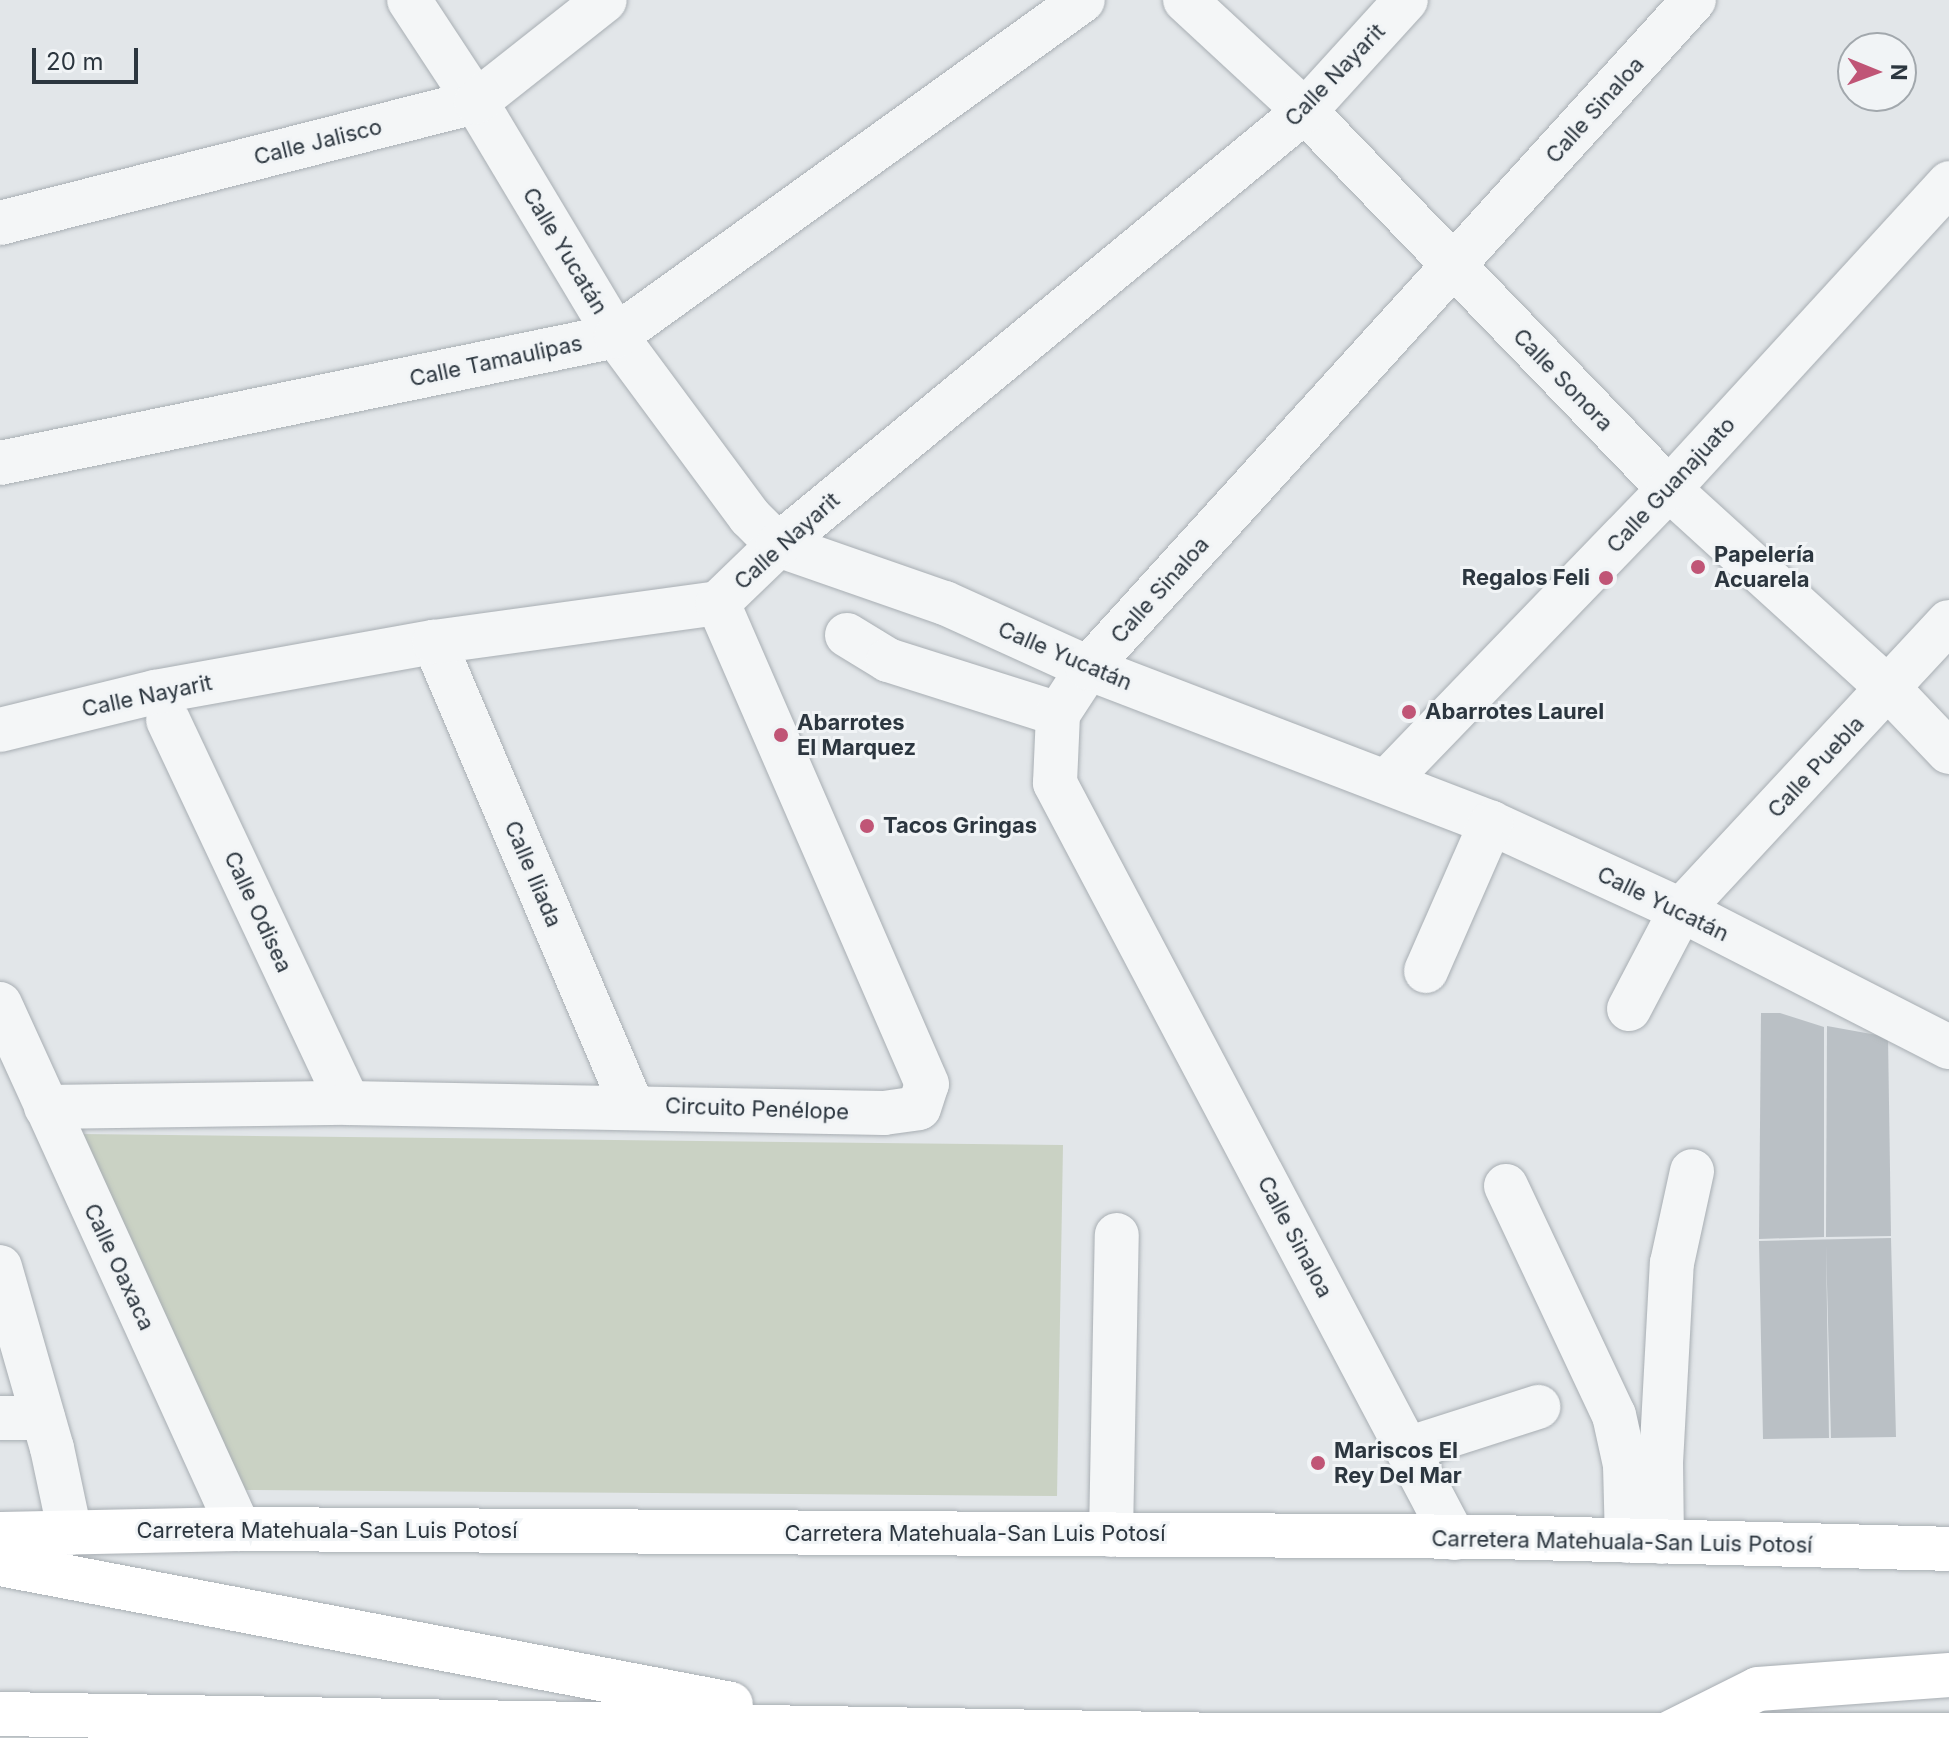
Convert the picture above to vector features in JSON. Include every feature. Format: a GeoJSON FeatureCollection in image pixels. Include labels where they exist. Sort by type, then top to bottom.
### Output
{"type":"FeatureCollection","features":[{"type":"Feature","properties":{"kind":"main road","name":"Carretera Matehuala-San Luis Potosí"},"geometry":{"type":"LineString","coordinates":[[0,1534],[239,1529],[1111,1535],[1644,1541],[1949,1549]]}},
{"type":"Feature","properties":{"kind":"main road"},"geometry":{"type":"LineString","coordinates":[[0,1564],[848,1726]]}},
{"type":"Feature","properties":{"kind":"main road"},"geometry":{"type":"LineString","coordinates":[[1661,1737],[1758,1689],[1949,1675]]}},
{"type":"Feature","properties":{"kind":"main road"},"geometry":{"type":"LineString","coordinates":[[0,1714],[848,1726],[1228,1735],[1949,1735]]}},
{"type":"Feature","properties":{"kind":"street","name":"Calle Yucatán"},"geometry":{"type":"LineString","coordinates":[[409,0],[476,102],[616,336],[750,517],[778,545],[945,603],[1088,668],[1491,823],[1681,910],[1949,1047]]}},
{"type":"Feature","properties":{"kind":"street","name":"Calle Jalisco"},"geometry":{"type":"LineString","coordinates":[[0,223],[476,102],[605,0]]}},
{"type":"Feature","properties":{"kind":"street","name":"Calle Tamaulipas"},"geometry":{"type":"LineString","coordinates":[[0,463],[616,336],[1083,0]]}},
{"type":"Feature","properties":{"kind":"street","name":"Calle Sonora"},"geometry":{"type":"LineString","coordinates":[[1185,0],[1305,111],[1669,489],[1889,689],[1949,752]]}},
{"type":"Feature","properties":{"kind":"street","name":"Calle Nayarit"},"geometry":{"type":"LineString","coordinates":[[0,730],[155,692],[434,642],[718,603],[778,545],[1305,111],[1406,0]]}},
{"type":"Feature","properties":{"kind":"street","name":"Calle Sinaloa"},"geometry":{"type":"LineString","coordinates":[[1454,1538],[1055,783],[1058,714],[1088,668],[1694,0]]}},
{"type":"Feature","properties":{"kind":"street","name":"Calle Guanajuato"},"geometry":{"type":"LineString","coordinates":[[1387,781],[1669,489],[1949,183]]}},
{"type":"Feature","properties":{"kind":"street","name":"Circuito Penélope"},"geometry":{"type":"LineString","coordinates":[[46,1107],[348,1103],[884,1113],[919,1108],[927,1084],[718,603]]}},
{"type":"Feature","properties":{"kind":"street","name":"Calle Puebla"},"geometry":{"type":"LineString","coordinates":[[1629,1009],[1681,910],[1949,622]]}},
{"type":"Feature","properties":{"kind":"street"},"geometry":{"type":"LineString","coordinates":[[847,635],[888,660],[1058,714]]}},
{"type":"Feature","properties":{"kind":"street","name":"Calle Iliada"},"geometry":{"type":"LineString","coordinates":[[434,642],[632,1106]]}},
{"type":"Feature","properties":{"kind":"street","name":"Calle Odisea"},"geometry":{"type":"LineString","coordinates":[[168,720],[348,1103]]}},
{"type":"Feature","properties":{"kind":"street"},"geometry":{"type":"LineString","coordinates":[[1426,971],[1491,823]]}},
{"type":"Feature","properties":{"kind":"street","name":"Calle Oaxaca"},"geometry":{"type":"LineString","coordinates":[[0,1004],[239,1529]]}},
{"type":"Feature","properties":{"kind":"street"},"geometry":{"type":"LineString","coordinates":[[1644,1541],[1661,1463],[1672,1263],[1692,1171]]}},
{"type":"Feature","properties":{"kind":"street"},"geometry":{"type":"LineString","coordinates":[[1506,1186],[1614,1415],[1644,1541]]}},
{"type":"Feature","properties":{"kind":"street"},"geometry":{"type":"LineString","coordinates":[[1111,1535],[1117,1235]]}},
{"type":"Feature","properties":{"kind":"street"},"geometry":{"type":"LineString","coordinates":[[0,1267],[43,1418],[70,1533]]}},
{"type":"Feature","properties":{"kind":"street"},"geometry":{"type":"LineString","coordinates":[[1407,1449],[1538,1407]]}},
{"type":"Feature","properties":{"kind":"street"},"geometry":{"type":"LineString","coordinates":[[0,1418],[43,1418]]}},
{"type":"Feature","properties":{"kind":"shaded area"},"geometry":{"type":"Polygon","coordinates":[[[81,1134],[1063,1145],[1057,1496],[242,1490],[81,1134]]]}},
{"type":"Feature","properties":{"kind":"building"},"geometry":{"type":"Polygon","coordinates":[[[1761,1013],[1780,1013],[1824,1027],[1824,1237],[1759,1239],[1761,1013]]]}},
{"type":"Feature","properties":{"kind":"building"},"geometry":{"type":"Polygon","coordinates":[[[1827,1026],[1888,1037],[1891,1236],[1826,1237],[1827,1026]]]}},
{"type":"Feature","properties":{"kind":"building"},"geometry":{"type":"Polygon","coordinates":[[[1891,1238],[1896,1437],[1831,1438],[1826,1245],[1829,1438],[1763,1439],[1759,1241],[1891,1238]]]}},
{"type":"Feature","properties":{"kind":"place","name":"Papelería Acuarela"},"geometry":{"type":"Point","coordinates":[1698,567]}},
{"type":"Feature","properties":{"kind":"place","name":"Regalos Feli"},"geometry":{"type":"Point","coordinates":[1606,578]}},
{"type":"Feature","properties":{"kind":"place","name":"Abarrotes Laurel"},"geometry":{"type":"Point","coordinates":[1409,712]}},
{"type":"Feature","properties":{"kind":"place","name":"Abarrotes El Marquez"},"geometry":{"type":"Point","coordinates":[781,735]}},
{"type":"Feature","properties":{"kind":"place","name":"Tacos Gringas"},"geometry":{"type":"Point","coordinates":[867,826]}},
{"type":"Feature","properties":{"kind":"place","name":"Mariscos El Rey Del Mar"},"geometry":{"type":"Point","coordinates":[1318,1463]}}]}
